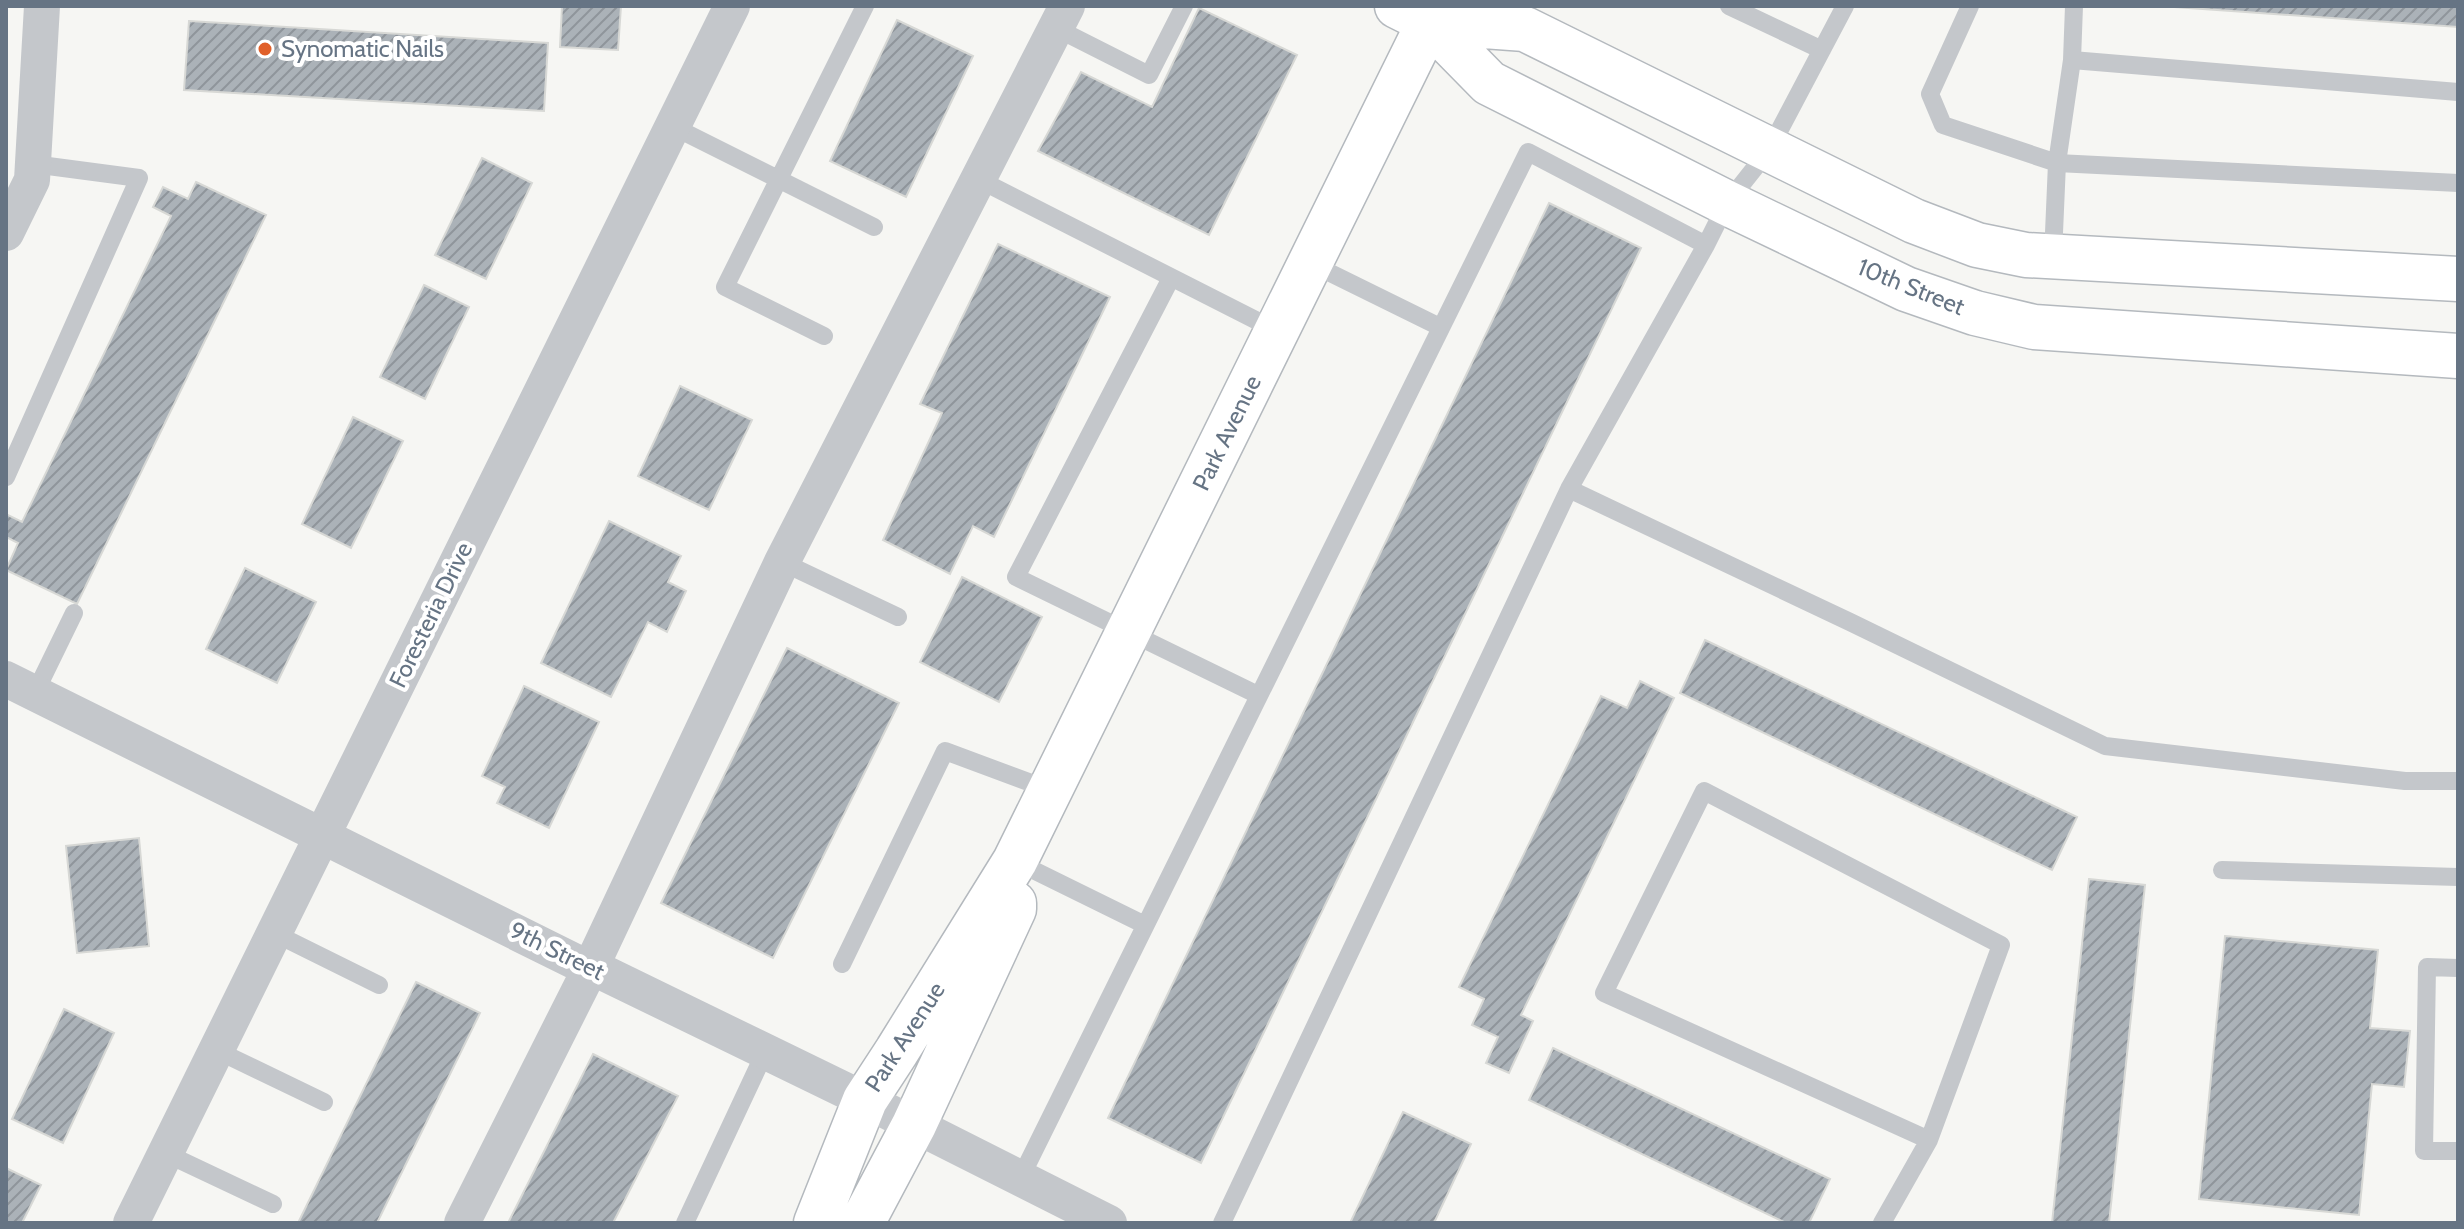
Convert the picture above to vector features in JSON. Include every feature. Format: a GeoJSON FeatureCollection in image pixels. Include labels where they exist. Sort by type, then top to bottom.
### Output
{"type":"FeatureCollection","features":[{"type":"Feature","properties":{"kind":"main road"},"geometry":{"type":"LineString","coordinates":[[1421,11],[1525,29],[1914,221],[1977,245],[2026,255],[2458,279]]}},
{"type":"Feature","properties":{"kind":"main road","name":"10th Street"},"geometry":{"type":"LineString","coordinates":[[1421,11],[1489,83],[1906,289],[1975,313],[2034,327],[2458,356]]}},
{"type":"Feature","properties":{"kind":"main road","name":"Park Avenue"},"geometry":{"type":"LineString","coordinates":[[816,1223],[865,1100],[1015,861],[1310,263],[1421,11]]}},
{"type":"Feature","properties":{"kind":"main road","name":"Park Avenue"},"geometry":{"type":"LineString","coordinates":[[862,1223],[914,1125],[1014,909],[1015,861]]}},
{"type":"Feature","properties":{"kind":"street"},"geometry":{"type":"LineString","coordinates":[[6,233],[32,180],[42,6]]}},
{"type":"Feature","properties":{"kind":"street","name":"Foresteria Drive"},"geometry":{"type":"LineString","coordinates":[[131,1223],[732,6]]}},
{"type":"Feature","properties":{"kind":"street"},"geometry":{"type":"LineString","coordinates":[[462,1223],[590,969],[782,562],[1061,17]]}},
{"type":"Feature","properties":{"kind":"street","name":"9th Street"},"geometry":{"type":"LineString","coordinates":[[20,686],[590,969],[602,972],[865,1100],[1109,1223]]}},
{"type":"Feature","properties":{"kind":"lane"},"geometry":{"type":"LineString","coordinates":[[824,336],[725,287],[865,6]]}},
{"type":"Feature","properties":{"kind":"lane"},"geometry":{"type":"LineString","coordinates":[[1061,17],[1149,75],[1184,6]]}},
{"type":"Feature","properties":{"kind":"lane"},"geometry":{"type":"LineString","coordinates":[[1729,6],[1822,50]]}},
{"type":"Feature","properties":{"kind":"lane"},"geometry":{"type":"LineString","coordinates":[[1222,1223],[1569,489],[1727,203],[1769,150],[1845,6]]}},
{"type":"Feature","properties":{"kind":"lane"},"geometry":{"type":"LineString","coordinates":[[1970,6],[1930,94],[1943,125],[2057,163],[2458,183]]}},
{"type":"Feature","properties":{"kind":"lane"},"geometry":{"type":"LineString","coordinates":[[2053,256],[2057,163],[2072,60],[2074,6]]}},
{"type":"Feature","properties":{"kind":"lane"},"geometry":{"type":"LineString","coordinates":[[2072,60],[2458,92]]}},
{"type":"Feature","properties":{"kind":"lane"},"geometry":{"type":"LineString","coordinates":[[672,126],[874,227]]}},
{"type":"Feature","properties":{"kind":"lane"},"geometry":{"type":"LineString","coordinates":[[1020,1179],[1528,152],[1706,245]]}},
{"type":"Feature","properties":{"kind":"lane"},"geometry":{"type":"LineString","coordinates":[[6,477],[139,178],[33,164]]}},
{"type":"Feature","properties":{"kind":"lane"},"geometry":{"type":"LineString","coordinates":[[978,179],[1277,331]]}},
{"type":"Feature","properties":{"kind":"lane"},"geometry":{"type":"LineString","coordinates":[[1310,263],[1440,327]]}},
{"type":"Feature","properties":{"kind":"lane"},"geometry":{"type":"LineString","coordinates":[[1171,278],[1016,577],[1258,695]]}},
{"type":"Feature","properties":{"kind":"lane"},"geometry":{"type":"LineString","coordinates":[[1569,489],[2105,746],[2405,781],[2458,781]]}},
{"type":"Feature","properties":{"kind":"lane"},"geometry":{"type":"LineString","coordinates":[[782,562],[898,617]]}},
{"type":"Feature","properties":{"kind":"lane"},"geometry":{"type":"LineString","coordinates":[[20,686],[74,613]]}},
{"type":"Feature","properties":{"kind":"lane"},"geometry":{"type":"LineString","coordinates":[[842,964],[945,751],[1050,790]]}},
{"type":"Feature","properties":{"kind":"lane"},"geometry":{"type":"LineString","coordinates":[[1884,1221],[1929,1140],[2001,945],[1704,791],[1604,993],[1929,1140]]}},
{"type":"Feature","properties":{"kind":"lane"},"geometry":{"type":"LineString","coordinates":[[1015,861],[1145,925]]}},
{"type":"Feature","properties":{"kind":"lane"},"geometry":{"type":"LineString","coordinates":[[2222,870],[2458,877]]}},
{"type":"Feature","properties":{"kind":"lane"},"geometry":{"type":"LineString","coordinates":[[274,933],[379,985]]}},
{"type":"Feature","properties":{"kind":"lane"},"geometry":{"type":"LineString","coordinates":[[2458,968],[2427,967],[2424,1151],[2458,1151]]}},
{"type":"Feature","properties":{"kind":"lane"},"geometry":{"type":"LineString","coordinates":[[216,1050],[324,1102]]}},
{"type":"Feature","properties":{"kind":"lane"},"geometry":{"type":"LineString","coordinates":[[685,1223],[765,1052]]}},
{"type":"Feature","properties":{"kind":"lane"},"geometry":{"type":"LineString","coordinates":[[165,1153],[273,1204]]}},
{"type":"Feature","properties":{"kind":"building"},"geometry":{"type":"Polygon","coordinates":[[[562,6],[621,6],[618,50],[560,47],[562,6]]]}},
{"type":"Feature","properties":{"kind":"building"},"geometry":{"type":"Polygon","coordinates":[[[2458,6],[2458,27],[2175,7],[2458,6]]]}},
{"type":"Feature","properties":{"kind":"building"},"geometry":{"type":"Polygon","coordinates":[[[1199,8],[1297,55],[1209,235],[1038,151],[1081,72],[1152,107],[1199,8]]]}},
{"type":"Feature","properties":{"kind":"building"},"geometry":{"type":"Polygon","coordinates":[[[897,20],[973,56],[906,197],[830,161],[897,20]]]}},
{"type":"Feature","properties":{"kind":"building"},"geometry":{"type":"Polygon","coordinates":[[[189,21],[548,43],[544,111],[184,90],[189,21]]]}},
{"type":"Feature","properties":{"kind":"building"},"geometry":{"type":"Polygon","coordinates":[[[482,158],[532,183],[486,279],[435,255],[482,158]]]}},
{"type":"Feature","properties":{"kind":"building"},"geometry":{"type":"Polygon","coordinates":[[[196,182],[266,215],[77,604],[6,570],[18,543],[6,537],[6,514],[22,522],[171,216],[153,207],[163,187],[188,199],[196,182]]]}},
{"type":"Feature","properties":{"kind":"building"},"geometry":{"type":"Polygon","coordinates":[[[1549,203],[1641,248],[1201,1163],[1108,1118],[1549,203]]]}},
{"type":"Feature","properties":{"kind":"building"},"geometry":{"type":"Polygon","coordinates":[[[998,244],[1110,297],[994,537],[973,526],[950,574],[883,540],[942,413],[920,404],[998,244]]]}},
{"type":"Feature","properties":{"kind":"building"},"geometry":{"type":"Polygon","coordinates":[[[424,285],[469,307],[425,399],[380,377],[424,285]]]}},
{"type":"Feature","properties":{"kind":"building"},"geometry":{"type":"Polygon","coordinates":[[[680,386],[752,420],[709,510],[638,476],[680,386]]]}},
{"type":"Feature","properties":{"kind":"building"},"geometry":{"type":"Polygon","coordinates":[[[353,417],[403,441],[351,548],[302,524],[353,417]]]}},
{"type":"Feature","properties":{"kind":"building"},"geometry":{"type":"Polygon","coordinates":[[[609,521],[681,556],[668,582],[686,591],[667,632],[648,622],[611,697],[541,663],[609,521]]]}},
{"type":"Feature","properties":{"kind":"building"},"geometry":{"type":"Polygon","coordinates":[[[245,568],[316,602],[277,683],[206,649],[245,568]]]}},
{"type":"Feature","properties":{"kind":"building"},"geometry":{"type":"Polygon","coordinates":[[[962,577],[1042,617],[999,702],[920,662],[962,577]]]}},
{"type":"Feature","properties":{"kind":"building"},"geometry":{"type":"Polygon","coordinates":[[[1705,640],[2077,817],[2052,870],[1680,693],[1705,640]]]}},
{"type":"Feature","properties":{"kind":"building"},"geometry":{"type":"Polygon","coordinates":[[[787,648],[899,703],[773,958],[661,903],[787,648]]]}},
{"type":"Feature","properties":{"kind":"building"},"geometry":{"type":"Polygon","coordinates":[[[1640,681],[1674,698],[1521,1015],[1533,1021],[1509,1073],[1486,1063],[1498,1037],[1472,1025],[1484,999],[1459,987],[1601,696],[1627,708],[1640,681]]]}},
{"type":"Feature","properties":{"kind":"building"},"geometry":{"type":"Polygon","coordinates":[[[524,686],[599,722],[549,828],[497,803],[505,787],[482,776],[524,686]]]}},
{"type":"Feature","properties":{"kind":"building"},"geometry":{"type":"Polygon","coordinates":[[[139,838],[149,946],[77,953],[66,846],[139,838]]]}},
{"type":"Feature","properties":{"kind":"building"},"geometry":{"type":"Polygon","coordinates":[[[2089,879],[2145,885],[2109,1223],[2052,1223],[2089,879]]]}},
{"type":"Feature","properties":{"kind":"building"},"geometry":{"type":"Polygon","coordinates":[[[2225,936],[2378,950],[2370,1028],[2410,1031],[2404,1087],[2372,1084],[2359,1215],[2199,1199],[2225,936]]]}},
{"type":"Feature","properties":{"kind":"building"},"geometry":{"type":"Polygon","coordinates":[[[416,982],[480,1013],[377,1223],[298,1223],[416,982]]]}},
{"type":"Feature","properties":{"kind":"building"},"geometry":{"type":"Polygon","coordinates":[[[64,1009],[114,1033],[63,1143],[12,1119],[64,1009]]]}},
{"type":"Feature","properties":{"kind":"building"},"geometry":{"type":"Polygon","coordinates":[[[1553,1048],[1830,1179],[1809,1223],[1786,1223],[1529,1100],[1553,1048]]]}},
{"type":"Feature","properties":{"kind":"building"},"geometry":{"type":"Polygon","coordinates":[[[593,1054],[678,1096],[613,1223],[508,1223],[593,1054]]]}},
{"type":"Feature","properties":{"kind":"building"},"geometry":{"type":"Polygon","coordinates":[[[1403,1112],[1471,1144],[1434,1223],[1350,1223],[1403,1112]]]}},
{"type":"Feature","properties":{"kind":"building"},"geometry":{"type":"Polygon","coordinates":[[[6,1168],[41,1185],[22,1223],[6,1223],[6,1168]]]}},
{"type":"Feature","properties":{"kind":"place","name":"Synomatic Nails"},"geometry":{"type":"Point","coordinates":[265,49]}}]}
